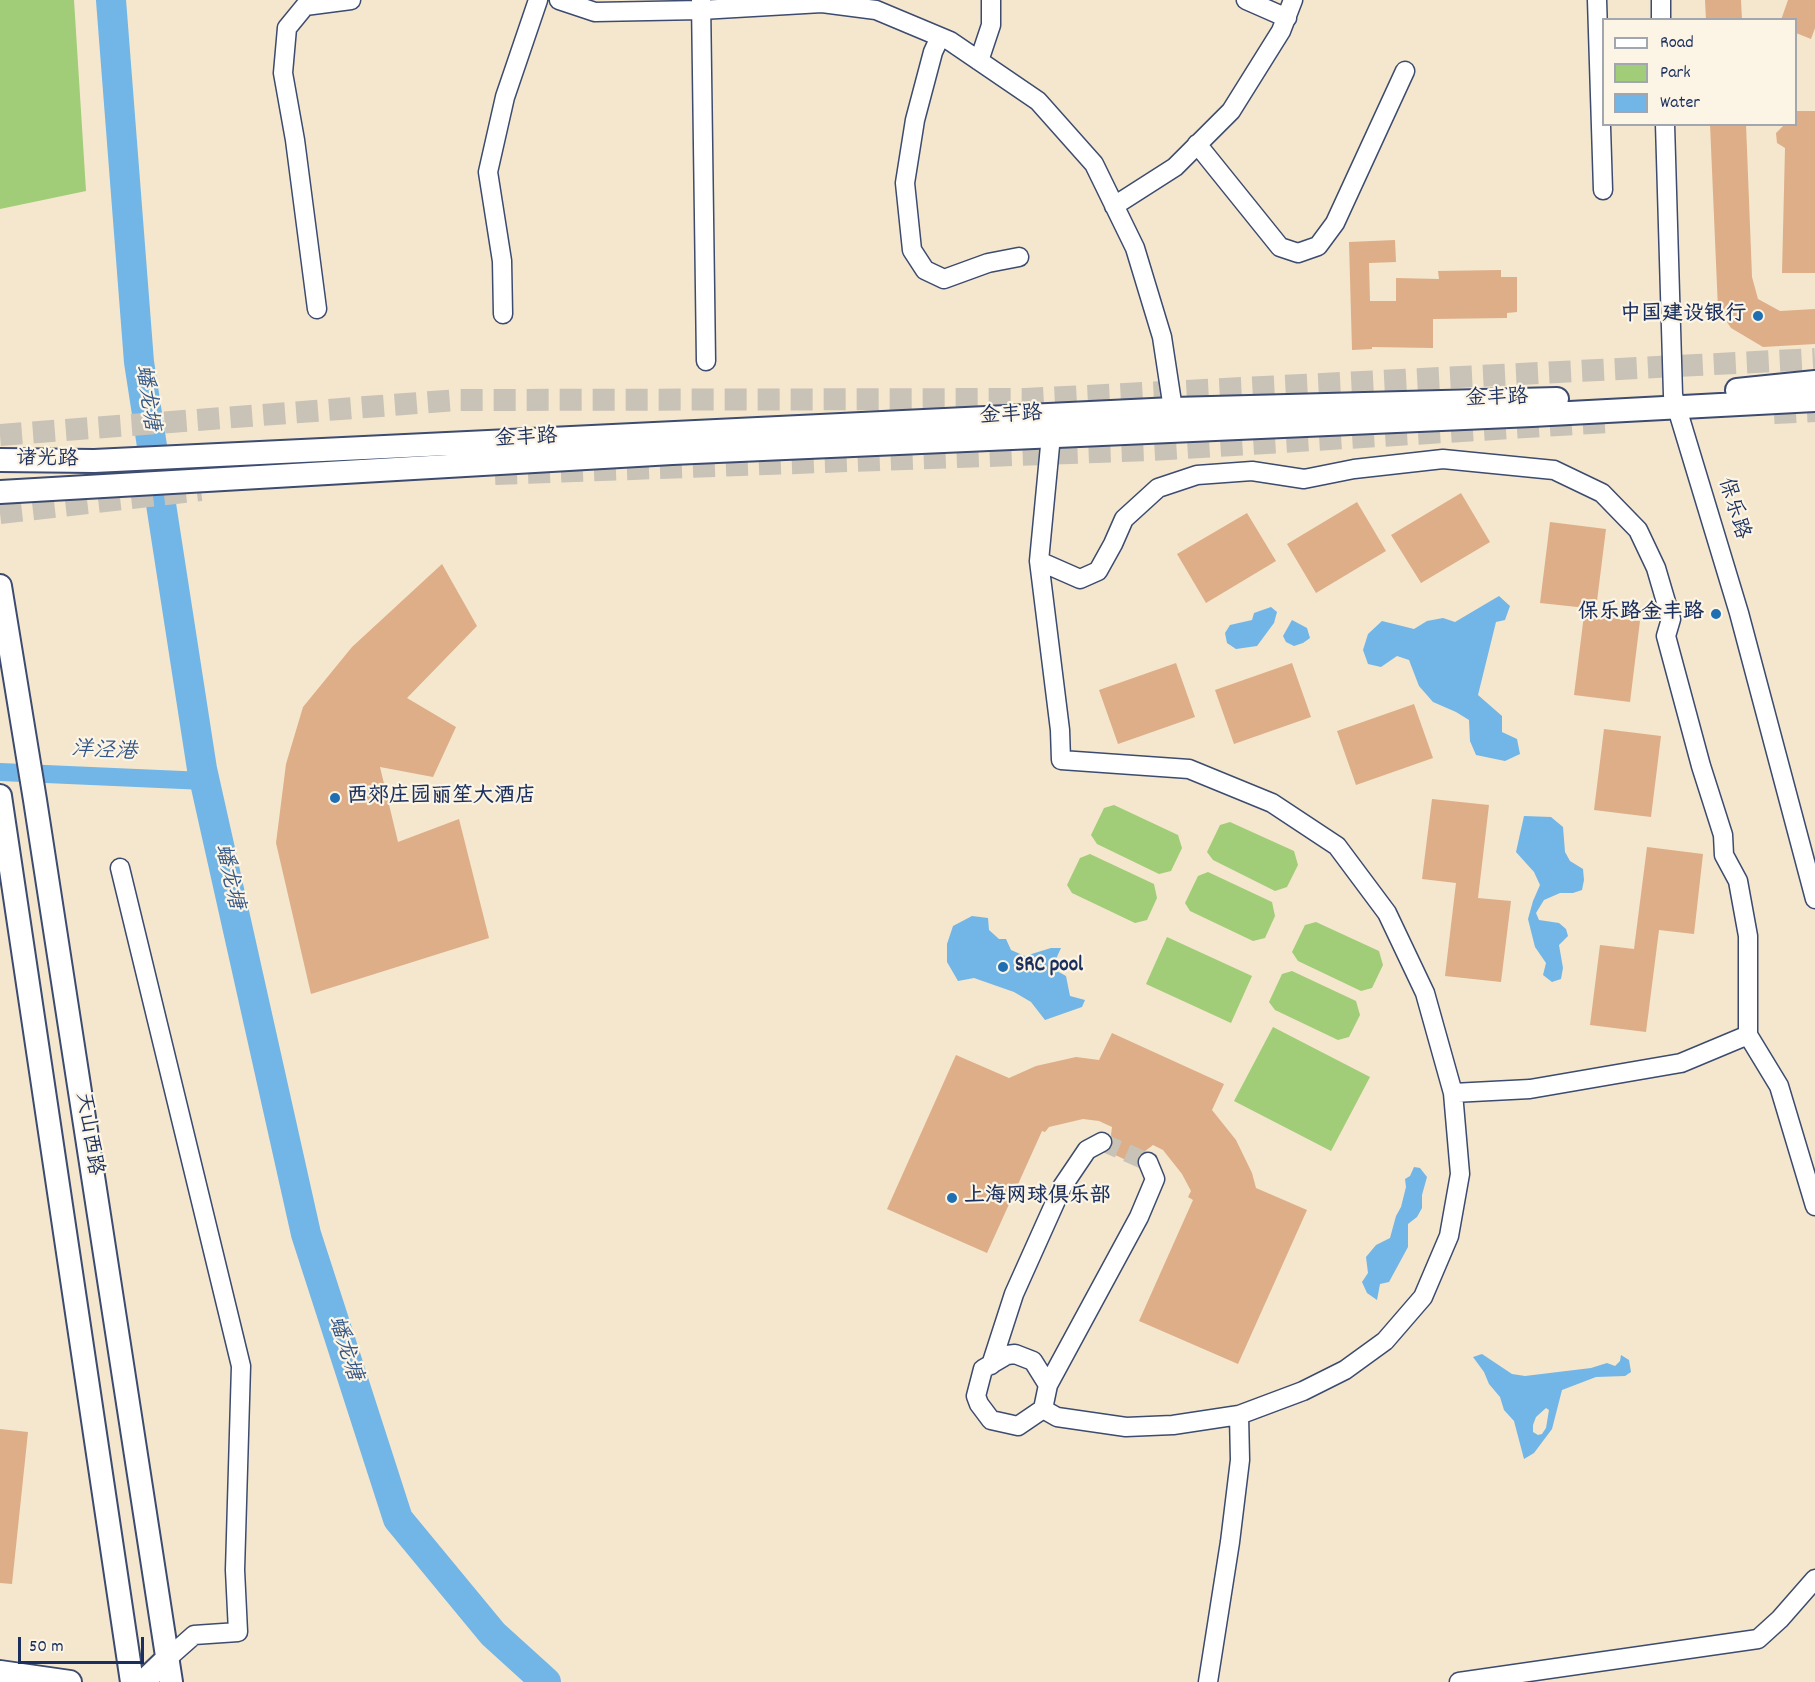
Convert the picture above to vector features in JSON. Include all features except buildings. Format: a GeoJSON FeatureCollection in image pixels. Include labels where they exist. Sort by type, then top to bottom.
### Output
{"type":"FeatureCollection","features":[{"type":"Feature","properties":{"kind":"main road","name":"金丰路"},"geometry":{"type":"LineString","coordinates":[[1676,401],[1815,382]]}},
{"type":"Feature","properties":{"kind":"main road","name":"金丰路"},"geometry":{"type":"LineString","coordinates":[[94,461],[1052,425],[1173,409],[1815,400]]}},
{"type":"Feature","properties":{"kind":"main road"},"geometry":{"type":"LineString","coordinates":[[0,492],[672,453],[1052,425],[1676,401]]}},
{"type":"Feature","properties":{"kind":"main road","name":"诸光路"},"geometry":{"type":"LineString","coordinates":[[0,460],[94,461]]}},
{"type":"Feature","properties":{"kind":"main road","name":"天山西路"},"geometry":{"type":"LineString","coordinates":[[0,586],[171,1682]]}},
{"type":"Feature","properties":{"kind":"main road","name":"天山西路"},"geometry":{"type":"LineString","coordinates":[[0,796],[132,1682]]}},
{"type":"Feature","properties":{"kind":"main road"},"geometry":{"type":"LineString","coordinates":[[143,1682],[168,1658]]}},
{"type":"Feature","properties":{"kind":"main road"},"geometry":{"type":"LineString","coordinates":[[0,1672],[70,1682]]}},
{"type":"Feature","properties":{"kind":"street"},"geometry":{"type":"LineString","coordinates":[[317,309],[295,140],[283,73],[287,28],[305,6],[351,0]]}},
{"type":"Feature","properties":{"kind":"street"},"geometry":{"type":"LineString","coordinates":[[503,314],[502,261],[488,172],[505,97],[538,0]]}},
{"type":"Feature","properties":{"kind":"street"},"geometry":{"type":"LineString","coordinates":[[559,0],[595,12],[701,5],[822,3],[877,5],[950,41],[1038,101],[1094,164],[1136,248],[1162,337],[1173,409]]}},
{"type":"Feature","properties":{"kind":"street"},"geometry":{"type":"LineString","coordinates":[[979,61],[991,25],[991,0]]}},
{"type":"Feature","properties":{"kind":"street"},"geometry":{"type":"LineString","coordinates":[[1246,0],[1287,18]]}},
{"type":"Feature","properties":{"kind":"street"},"geometry":{"type":"LineString","coordinates":[[1114,206],[1175,166],[1230,111],[1281,31],[1293,0]]}},
{"type":"Feature","properties":{"kind":"street"},"geometry":{"type":"LineString","coordinates":[[1597,0],[1603,190]]}},
{"type":"Feature","properties":{"kind":"street"},"geometry":{"type":"LineString","coordinates":[[1660,0],[1661,18]]}},
{"type":"Feature","properties":{"kind":"street"},"geometry":{"type":"LineString","coordinates":[[701,5],[706,361]]}},
{"type":"Feature","properties":{"kind":"street"},"geometry":{"type":"LineString","coordinates":[[940,37],[933,52],[915,120],[905,183],[912,250],[925,270],[944,279],[988,263],[1019,257]]}},
{"type":"Feature","properties":{"kind":"street"},"geometry":{"type":"LineString","coordinates":[[1197,144],[1280,247],[1298,253],[1318,246],[1335,223],[1405,71]]}},
{"type":"Feature","properties":{"kind":"street","name":"保乐路"},"geometry":{"type":"LineString","coordinates":[[1665,126],[1676,401],[1739,613],[1815,898]]}},
{"type":"Feature","properties":{"kind":"street"},"geometry":{"type":"LineString","coordinates":[[1043,1409],[1057,1417],[1126,1427],[1173,1425],[1239,1415],[1304,1391],[1345,1370],[1385,1341],[1423,1297],[1449,1236],[1460,1174],[1453,1093],[1425,993],[1387,913],[1337,846],[1272,803],[1189,769],[1061,760],[1060,730],[1039,561],[1052,425]]}},
{"type":"Feature","properties":{"kind":"street"},"geometry":{"type":"LineString","coordinates":[[1039,561],[1080,579],[1098,571],[1124,519],[1158,488],[1197,475],[1252,471],[1304,479],[1354,469],[1443,459],[1554,470],[1602,493],[1638,530],[1656,568],[1671,619],[1666,636],[1701,766],[1723,835],[1724,855],[1738,881],[1748,936],[1748,1035],[1779,1086],[1815,1206]]}},
{"type":"Feature","properties":{"kind":"street"},"geometry":{"type":"LineString","coordinates":[[120,868],[241,1366],[235,1570],[238,1632],[194,1635],[168,1658]]}},
{"type":"Feature","properties":{"kind":"street"},"geometry":{"type":"LineString","coordinates":[[1453,1093],[1530,1089],[1681,1063],[1748,1035]]}},
{"type":"Feature","properties":{"kind":"street"},"geometry":{"type":"LineString","coordinates":[[991,1365],[1014,1294],[1062,1187],[1087,1150],[1102,1142]]}},
{"type":"Feature","properties":{"kind":"street"},"geometry":{"type":"LineString","coordinates":[[1048,1385],[1033,1361],[1015,1354],[1007,1355],[983,1370],[976,1396],[991,1420],[1018,1426],[1043,1409],[1048,1385],[1139,1217],[1155,1179],[1148,1162]]}},
{"type":"Feature","properties":{"kind":"street"},"geometry":{"type":"LineString","coordinates":[[1208,1682],[1230,1542],[1240,1460],[1239,1415]]}},
{"type":"Feature","properties":{"kind":"street"},"geometry":{"type":"LineString","coordinates":[[1459,1682],[1758,1638],[1780,1619],[1815,1579]]}},
{"type":"Feature","properties":{"kind":"green space"},"geometry":{"type":"Polygon","coordinates":[[[0,0],[74,0],[86,191],[0,209],[0,0]]]}},
{"type":"Feature","properties":{"kind":"green space"},"geometry":{"type":"Polygon","coordinates":[[[1114,805],[1178,835],[1182,848],[1171,871],[1159,874],[1097,844],[1091,835],[1104,808],[1114,805]]]}},
{"type":"Feature","properties":{"kind":"green space"},"geometry":{"type":"Polygon","coordinates":[[[1230,822],[1294,851],[1298,865],[1287,887],[1275,891],[1213,860],[1207,852],[1220,825],[1230,822]]]}},
{"type":"Feature","properties":{"kind":"green space"},"geometry":{"type":"Polygon","coordinates":[[[1090,854],[1154,884],[1157,898],[1147,920],[1135,923],[1072,893],[1067,885],[1080,858],[1090,854]]]}},
{"type":"Feature","properties":{"kind":"green space"},"geometry":{"type":"Polygon","coordinates":[[[1208,872],[1272,902],[1275,916],[1265,938],[1253,941],[1190,911],[1185,903],[1198,876],[1208,872]]]}},
{"type":"Feature","properties":{"kind":"green space"},"geometry":{"type":"Polygon","coordinates":[[[1316,922],[1379,951],[1383,965],[1372,988],[1361,991],[1298,961],[1292,952],[1305,925],[1316,922]]]}},
{"type":"Feature","properties":{"kind":"green space"},"geometry":{"type":"Polygon","coordinates":[[[1167,937],[1252,976],[1231,1023],[1146,984],[1167,937]]]}},
{"type":"Feature","properties":{"kind":"green space"},"geometry":{"type":"Polygon","coordinates":[[[1292,971],[1356,1001],[1360,1015],[1349,1037],[1338,1040],[1275,1010],[1269,1002],[1282,974],[1292,971]]]}},
{"type":"Feature","properties":{"kind":"green space"},"geometry":{"type":"Polygon","coordinates":[[[1273,1027],[1370,1077],[1331,1151],[1234,1101],[1273,1027]]]}},
{"type":"Feature","properties":{"kind":"water"},"geometry":{"type":"Polygon","coordinates":[[[1499,596],[1510,606],[1505,620],[1496,622],[1478,695],[1502,716],[1502,732],[1517,739],[1520,754],[1505,761],[1476,755],[1470,741],[1469,720],[1433,702],[1419,686],[1409,660],[1397,656],[1381,667],[1368,664],[1363,650],[1368,634],[1382,621],[1414,629],[1427,621],[1443,618],[1455,622],[1499,596]]]}},
{"type":"Feature","properties":{"kind":"water"},"geometry":{"type":"Polygon","coordinates":[[[1271,607],[1277,612],[1274,623],[1257,646],[1236,649],[1227,643],[1225,633],[1230,625],[1252,620],[1254,613],[1271,607]]]}},
{"type":"Feature","properties":{"kind":"water"},"geometry":{"type":"Polygon","coordinates":[[[1292,620],[1307,628],[1310,638],[1294,646],[1286,642],[1283,636],[1292,620]]]}},
{"type":"Feature","properties":{"kind":"water"},"geometry":{"type":"Polygon","coordinates":[[[1524,816],[1551,817],[1563,827],[1565,852],[1570,861],[1583,869],[1582,890],[1560,893],[1544,900],[1536,913],[1539,920],[1559,923],[1566,929],[1568,936],[1559,945],[1563,968],[1561,979],[1552,982],[1543,975],[1546,963],[1535,947],[1528,919],[1540,885],[1534,872],[1516,852],[1524,816]]]}},
{"type":"Feature","properties":{"kind":"water","name":"SRC pool"},"geometry":{"type":"Polygon","coordinates":[[[972,916],[988,918],[989,930],[999,939],[1006,939],[1011,950],[1025,956],[1051,948],[1061,948],[1056,959],[1057,971],[1066,976],[1070,996],[1085,1000],[1082,1007],[1045,1020],[1031,1002],[1014,992],[974,978],[958,981],[947,962],[947,944],[953,926],[972,916]]]}},
{"type":"Feature","properties":{"kind":"water"},"geometry":{"type":"Polygon","coordinates":[[[1414,1167],[1420,1168],[1427,1177],[1422,1195],[1422,1208],[1417,1217],[1408,1224],[1408,1247],[1389,1282],[1380,1284],[1377,1300],[1367,1293],[1362,1282],[1368,1273],[1366,1257],[1376,1245],[1390,1238],[1401,1207],[1406,1187],[1405,1179],[1410,1176],[1414,1167]]]}},
{"type":"Feature","properties":{"kind":"water"},"geometry":{"type":"Polygon","coordinates":[[[1482,1354],[1512,1374],[1525,1376],[1591,1368],[1607,1363],[1615,1366],[1620,1361],[1621,1355],[1629,1360],[1631,1372],[1625,1376],[1596,1377],[1562,1390],[1552,1429],[1534,1453],[1524,1459],[1514,1421],[1504,1410],[1500,1397],[1489,1384],[1484,1372],[1473,1357],[1482,1354]],[[1546,1408],[1536,1417],[1533,1432],[1538,1435],[1542,1434],[1546,1428],[1549,1410],[1546,1408]]]}},
{"type":"Feature","properties":{"kind":"waterway","name":"蟠龙塘"},"geometry":{"type":"LineString","coordinates":[[111,0],[139,362],[202,769],[306,1234],[398,1519],[493,1634],[546,1682]]}},
{"type":"Feature","properties":{"kind":"waterway","name":"洋泾港"},"geometry":{"type":"LineString","coordinates":[[0,772],[205,781]]}},
{"type":"Feature","properties":{"kind":"tunnel"},"geometry":{"type":"LineString","coordinates":[[0,435],[458,400],[1026,399],[1815,359]]}},
{"type":"Feature","properties":{"kind":"tunnel"},"geometry":{"type":"LineString","coordinates":[[1774,413],[1815,411]]}},
{"type":"Feature","properties":{"kind":"tunnel"},"geometry":{"type":"LineString","coordinates":[[495,474],[1151,450],[1609,422]]}},
{"type":"Feature","properties":{"kind":"tunnel"},"geometry":{"type":"LineString","coordinates":[[0,513],[201,490]]}},
{"type":"Feature","properties":{"kind":"tunnel"},"geometry":{"type":"LineString","coordinates":[[1102,1142],[1148,1162]]}},
{"type":"Feature","properties":{"kind":"place","name":"中国建设银行"},"geometry":{"type":"Point","coordinates":[1758,316]}},
{"type":"Feature","properties":{"kind":"place","name":"保乐路金丰路"},"geometry":{"type":"Point","coordinates":[1716,614]}},
{"type":"Feature","properties":{"kind":"place","name":"西郊庄园丽笙大酒店"},"geometry":{"type":"Point","coordinates":[335,798]}},
{"type":"Feature","properties":{"kind":"place","name":"SRC pool"},"geometry":{"type":"Point","coordinates":[1003,967]}},
{"type":"Feature","properties":{"kind":"place","name":"上海网球俱乐部"},"geometry":{"type":"Point","coordinates":[952,1198]}}]}
